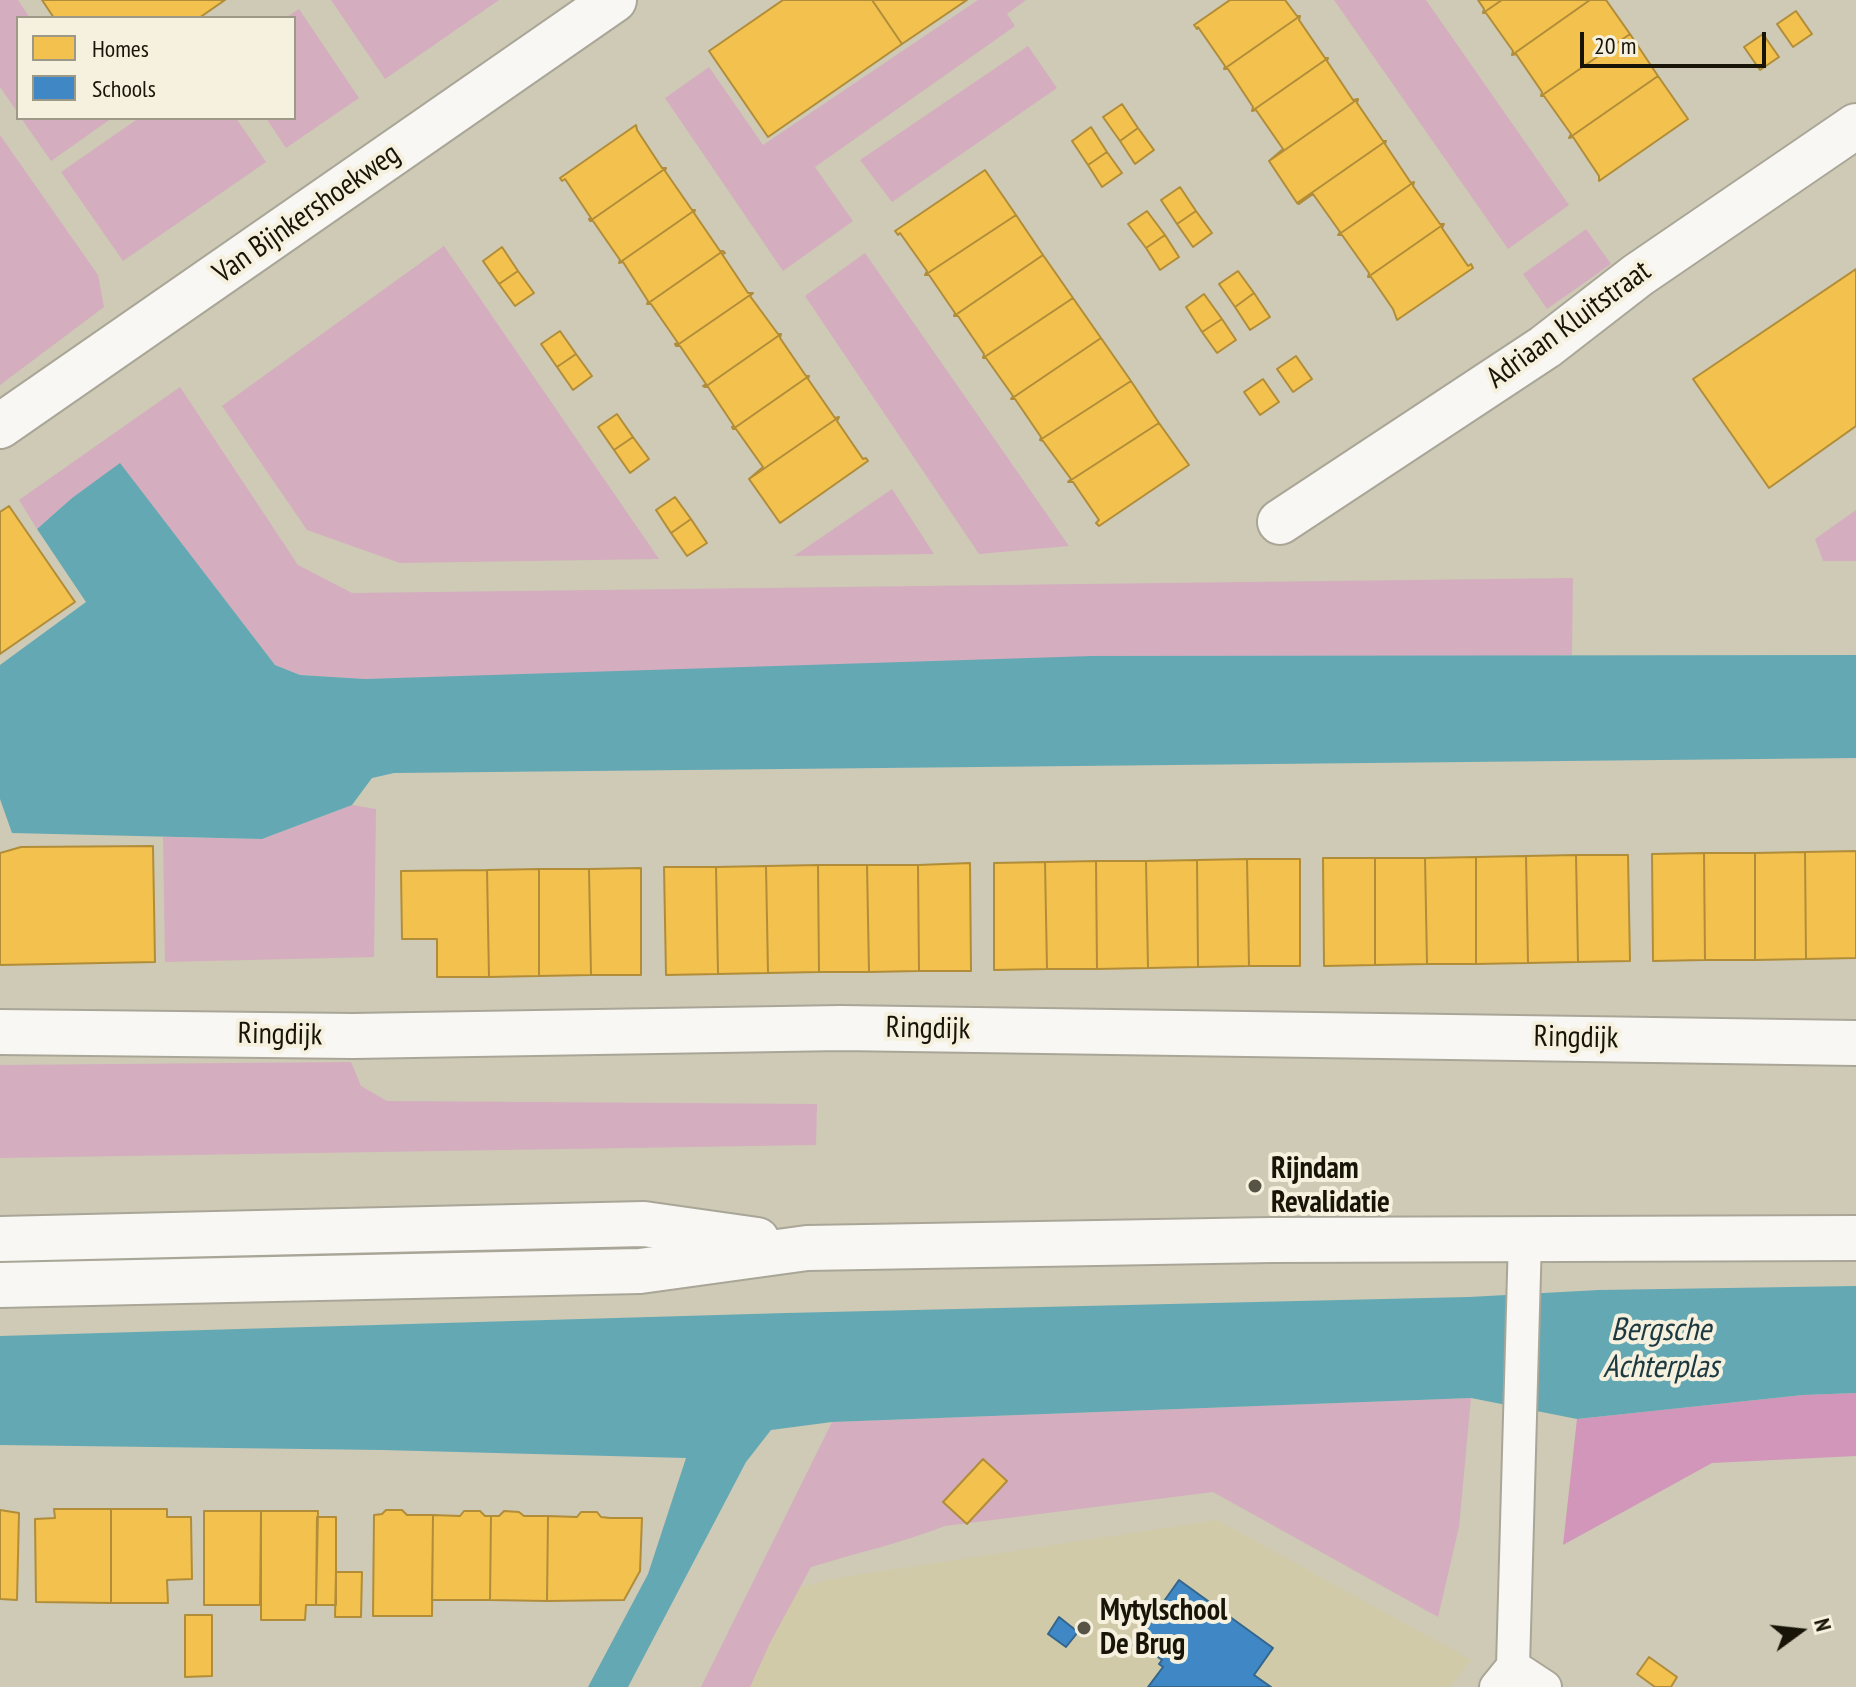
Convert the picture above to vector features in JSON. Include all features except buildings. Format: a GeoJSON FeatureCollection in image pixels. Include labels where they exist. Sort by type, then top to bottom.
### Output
{"type":"FeatureCollection","features":[{"type":"Feature","properties":{"kind":"street","name":"Van Bijnkershoekweg"},"geometry":{"type":"LineString","coordinates":[[0,426],[614,0]]}},
{"type":"Feature","properties":{"kind":"street","name":"Adriaan Kluitstraat"},"geometry":{"type":"LineString","coordinates":[[1280,522],[1545,347],[1638,275],[1856,126]]}},
{"type":"Feature","properties":{"kind":"street","name":"Ringdijk"},"geometry":{"type":"LineString","coordinates":[[0,1032],[353,1036],[841,1028],[1856,1043]]}},
{"type":"Feature","properties":{"kind":"street"},"geometry":{"type":"LineString","coordinates":[[0,1239],[644,1224],[807,1248],[1524,1256],[1856,1238]]}},
{"type":"Feature","properties":{"kind":"street"},"geometry":{"type":"LineString","coordinates":[[0,1285],[640,1271],[807,1248]]}},
{"type":"Feature","properties":{"kind":"lane"},"geometry":{"type":"LineString","coordinates":[[1524,1256],[1515,1552],[1504,1676],[1545,1687]]}},
{"type":"Feature","properties":{"kind":"shaded area"},"geometry":{"type":"Polygon","coordinates":[[[0,0],[18,0],[29,16],[16,16],[16,110],[0,87],[0,0]]]}},
{"type":"Feature","properties":{"kind":"shaded area"},"geometry":{"type":"Polygon","coordinates":[[[331,0],[499,0],[385,79],[331,0]]]}},
{"type":"Feature","properties":{"kind":"shaded area"},"geometry":{"type":"Polygon","coordinates":[[[978,0],[1026,0],[1007,14],[1015,26],[815,167],[853,221],[783,271],[665,98],[709,67],[763,145],[978,0]]]}},
{"type":"Feature","properties":{"kind":"shaded area"},"geometry":{"type":"Polygon","coordinates":[[[1334,0],[1426,0],[1569,205],[1508,249],[1334,0]]]}},
{"type":"Feature","properties":{"kind":"shaded area"},"geometry":{"type":"Polygon","coordinates":[[[299,9],[359,98],[286,148],[267,120],[296,120],[296,16],[288,16],[299,9]]]}},
{"type":"Feature","properties":{"kind":"shaded area"},"geometry":{"type":"Polygon","coordinates":[[[1028,46],[1057,88],[892,202],[860,160],[1028,46]]]}},
{"type":"Feature","properties":{"kind":"shaded area"},"geometry":{"type":"Polygon","coordinates":[[[22,120],[109,120],[51,161],[22,120]]]}},
{"type":"Feature","properties":{"kind":"shaded area"},"geometry":{"type":"Polygon","coordinates":[[[136,120],[237,120],[266,162],[123,261],[61,172],[136,120]]]}},
{"type":"Feature","properties":{"kind":"shaded area"},"geometry":{"type":"Polygon","coordinates":[[[0,135],[98,275],[104,307],[0,385],[0,135]]]}},
{"type":"Feature","properties":{"kind":"shaded area"},"geometry":{"type":"Polygon","coordinates":[[[1586,229],[1611,264],[1547,309],[1523,274],[1586,229]]]}},
{"type":"Feature","properties":{"kind":"shaded area"},"geometry":{"type":"Polygon","coordinates":[[[444,246],[659,559],[400,563],[307,530],[222,406],[444,246]]]}},
{"type":"Feature","properties":{"kind":"shaded area"},"geometry":{"type":"Polygon","coordinates":[[[865,253],[1069,546],[979,554],[805,296],[865,253]]]}},
{"type":"Feature","properties":{"kind":"shaded area"},"geometry":{"type":"Polygon","coordinates":[[[180,387],[298,565],[352,593],[1573,578],[1572,655],[365,679],[300,675],[275,665],[120,464],[72,498],[37,529],[19,500],[180,387]]]}},
{"type":"Feature","properties":{"kind":"shaded area"},"geometry":{"type":"Polygon","coordinates":[[[892,489],[934,554],[794,556],[892,489]]]}},
{"type":"Feature","properties":{"kind":"shaded area"},"geometry":{"type":"Polygon","coordinates":[[[1856,510],[1856,561],[1823,561],[1815,539],[1856,510]]]}},
{"type":"Feature","properties":{"kind":"shaded area"},"geometry":{"type":"Polygon","coordinates":[[[352,805],[376,809],[374,957],[165,962],[163,837],[262,839],[352,805]]]}},
{"type":"Feature","properties":{"kind":"shaded area"},"geometry":{"type":"Polygon","coordinates":[[[351,1062],[361,1086],[387,1101],[817,1104],[816,1145],[0,1158],[0,1065],[351,1062]]]}},
{"type":"Feature","properties":{"kind":"shaded area"},"geometry":{"type":"Polygon","coordinates":[[[1856,1393],[1856,1456],[1712,1463],[1563,1545],[1577,1419],[1803,1395],[1856,1393]]]}},
{"type":"Feature","properties":{"kind":"shaded area"},"geometry":{"type":"Polygon","coordinates":[[[1471,1398],[1459,1527],[1438,1617],[1213,1492],[945,1526],[811,1567],[750,1687],[701,1687],[832,1422],[1471,1398]]]}},
{"type":"Feature","properties":{"kind":"shaded area","name":"Mytylschool De Brug"},"geometry":{"type":"Polygon","coordinates":[[[1217,1520],[1471,1660],[1450,1687],[725,1687],[771,1596],[831,1579],[1217,1520]]]}},
{"type":"Feature","properties":{"kind":"water"},"geometry":{"type":"Polygon","coordinates":[[[120,463],[275,665],[300,675],[365,679],[1092,656],[1856,655],[1856,758],[394,773],[372,778],[352,805],[262,839],[12,833],[0,799],[0,665],[86,602],[37,529],[72,498],[120,463]]]}},
{"type":"Feature","properties":{"kind":"water","name":"Bergsche Achterplas"},"geometry":{"type":"Polygon","coordinates":[[[1856,1286],[1856,1393],[1803,1395],[1577,1419],[1471,1398],[832,1422],[771,1430],[746,1462],[628,1687],[588,1687],[648,1574],[686,1458],[0,1445],[0,1336],[1469,1297],[1599,1290],[1856,1286]]]}},
{"type":"Feature","properties":{"kind":"place","name":"Rijndam Revalidatie"},"geometry":{"type":"Point","coordinates":[1255,1186]}},
{"type":"Feature","properties":{"kind":"place","name":"Mytylschool De Brug"},"geometry":{"type":"Point","coordinates":[1084,1628]}}]}
